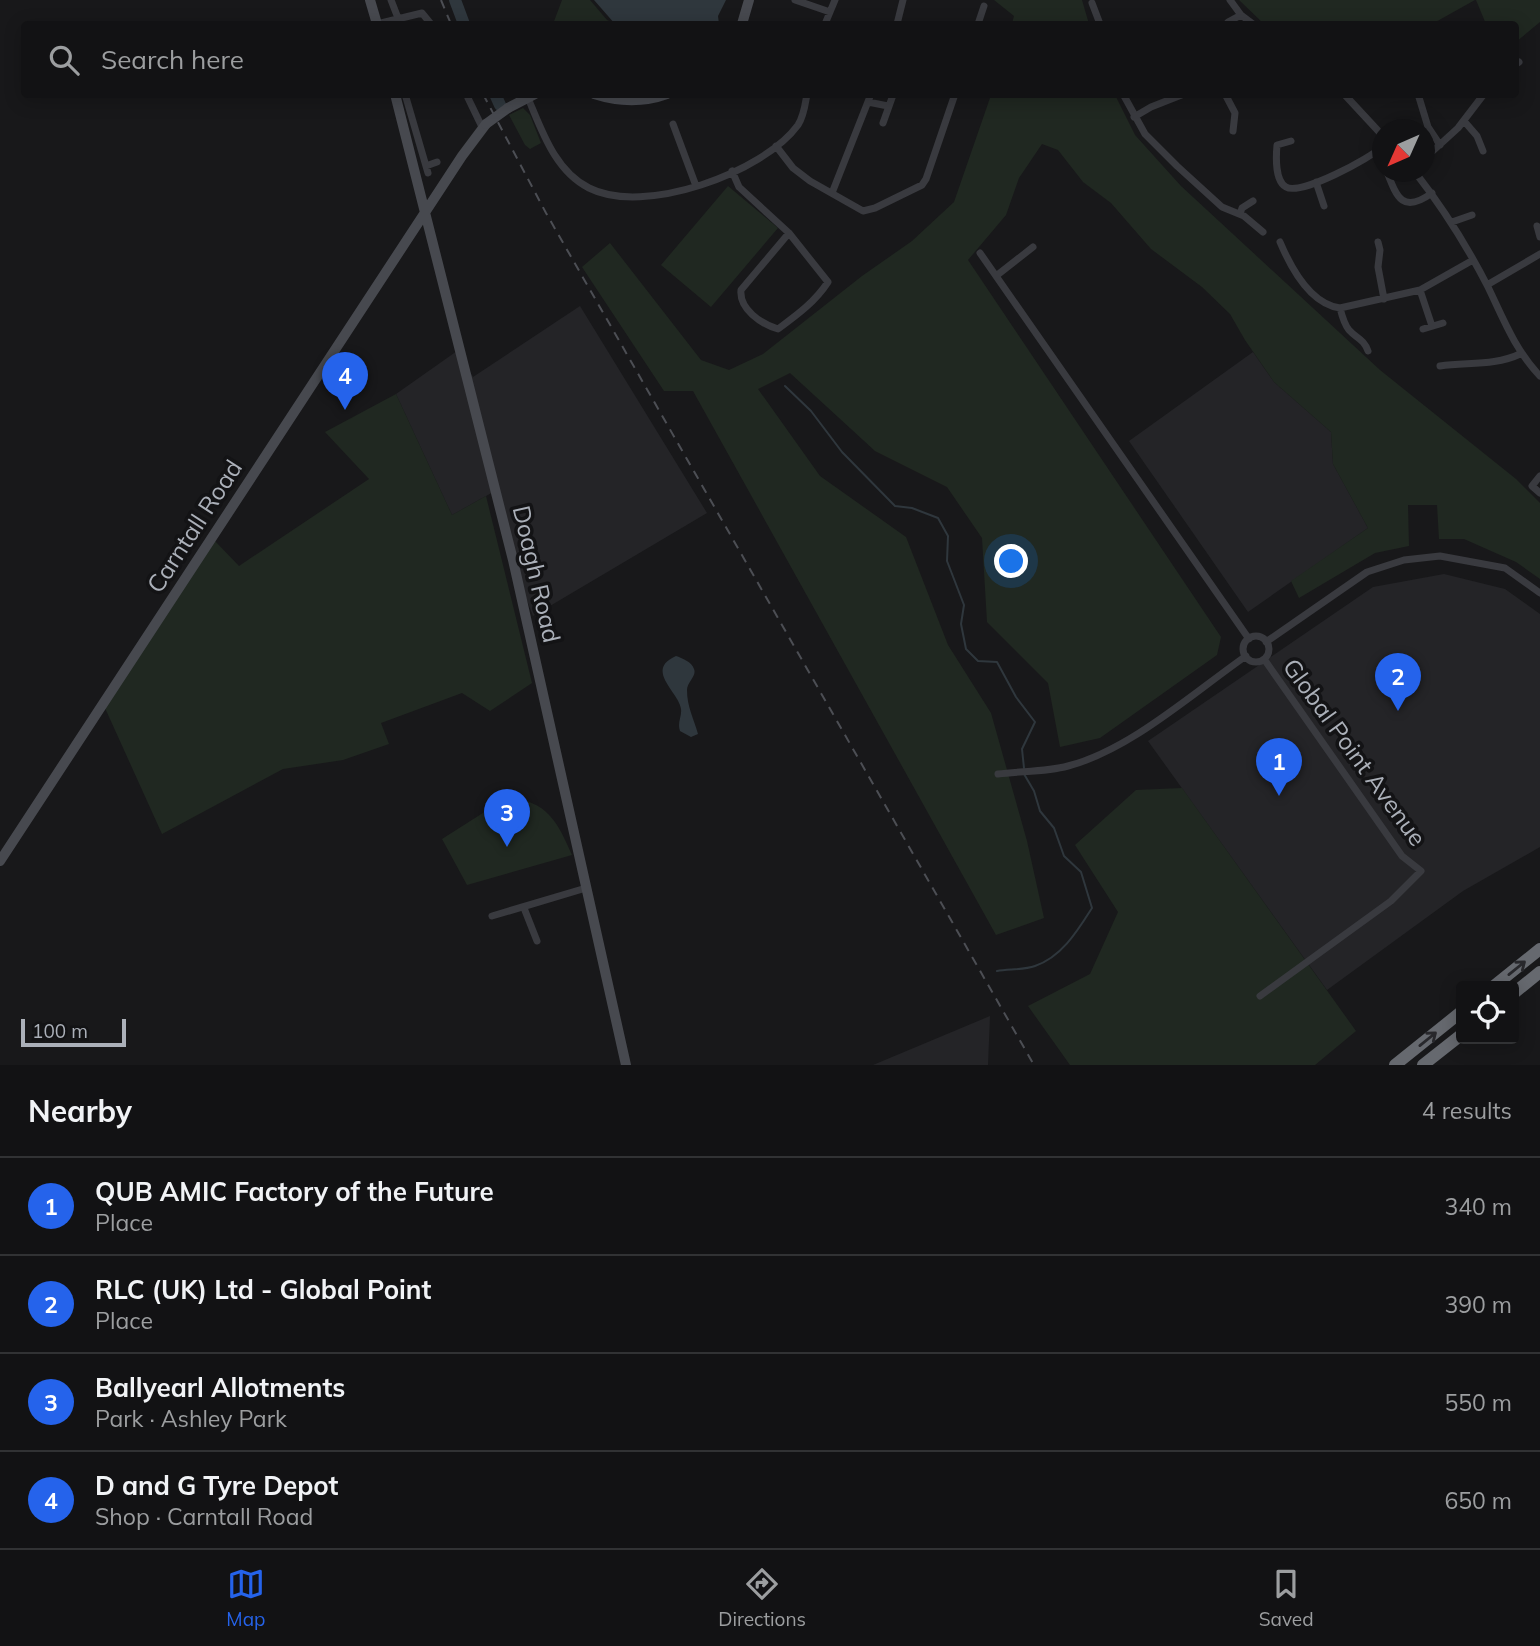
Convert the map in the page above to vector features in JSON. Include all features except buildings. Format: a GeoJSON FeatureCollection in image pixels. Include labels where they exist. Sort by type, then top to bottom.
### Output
{"type":"FeatureCollection","features":[{"type":"Feature","properties":{"kind":"highway"},"geometry":{"type":"LineString","coordinates":[[1500,981],[1540,949]]}},
{"type":"Feature","properties":{"kind":"highway"},"geometry":{"type":"LineString","coordinates":[[1519,989],[1540,972]]}},
{"type":"Feature","properties":{"kind":"highway"},"geometry":{"type":"LineString","coordinates":[[1395,1065],[1456,1016]]}},
{"type":"Feature","properties":{"kind":"highway"},"geometry":{"type":"LineString","coordinates":[[1423,1065],[1456,1039]]}},
{"type":"Feature","properties":{"kind":"street"},"geometry":{"type":"LineString","coordinates":[[370,0],[376,21]]}},
{"type":"Feature","properties":{"kind":"street"},"geometry":{"type":"LineString","coordinates":[[391,0],[398,18]]}},
{"type":"Feature","properties":{"kind":"street"},"geometry":{"type":"LineString","coordinates":[[743,21],[749,0]]}},
{"type":"Feature","properties":{"kind":"street"},"geometry":{"type":"LineString","coordinates":[[795,0],[830,12]]}},
{"type":"Feature","properties":{"kind":"street"},"geometry":{"type":"LineString","coordinates":[[826,21],[835,0]]}},
{"type":"Feature","properties":{"kind":"street"},"geometry":{"type":"LineString","coordinates":[[898,21],[903,0]]}},
{"type":"Feature","properties":{"kind":"street"},"geometry":{"type":"LineString","coordinates":[[1230,0],[1249,21]]}},
{"type":"Feature","properties":{"kind":"street"},"geometry":{"type":"LineString","coordinates":[[1092,3],[1099,21]]}},
{"type":"Feature","properties":{"kind":"street"},"geometry":{"type":"LineString","coordinates":[[979,21],[984,6]]}},
{"type":"Feature","properties":{"kind":"street"},"geometry":{"type":"LineString","coordinates":[[388,21],[422,13],[428,21]]}},
{"type":"Feature","properties":{"kind":"street"},"geometry":{"type":"LineString","coordinates":[[1227,20],[1241,15]]}},
{"type":"Feature","properties":{"kind":"street","name":"Doagh Road"},"geometry":{"type":"LineString","coordinates":[[396,98],[504,522],[626,1065]]}},
{"type":"Feature","properties":{"kind":"street"},"geometry":{"type":"LineString","coordinates":[[406,98],[427,169],[437,162]]}},
{"type":"Feature","properties":{"kind":"street"},"geometry":{"type":"LineString","coordinates":[[468,98],[484,125],[527,98]]}},
{"type":"Feature","properties":{"kind":"street"},"geometry":{"type":"LineString","coordinates":[[532,98],[542,131],[560,163],[590,188],[629,198],[670,195],[732,171],[776,146],[800,122],[806,98]]}},
{"type":"Feature","properties":{"kind":"street"},"geometry":{"type":"LineString","coordinates":[[610,98],[626,102],[654,98]]}},
{"type":"Feature","properties":{"kind":"street"},"geometry":{"type":"LineString","coordinates":[[832,193],[870,98],[888,106]]}},
{"type":"Feature","properties":{"kind":"street"},"geometry":{"type":"LineString","coordinates":[[883,123],[892,98]]}},
{"type":"Feature","properties":{"kind":"street"},"geometry":{"type":"LineString","coordinates":[[776,146],[793,168],[810,181],[863,211],[875,208],[922,185],[954,98]]}},
{"type":"Feature","properties":{"kind":"street"},"geometry":{"type":"LineString","coordinates":[[1125,98],[1145,134],[1177,166],[1222,207],[1240,214],[1263,232]]}},
{"type":"Feature","properties":{"kind":"street"},"geometry":{"type":"LineString","coordinates":[[1134,117],[1174,98]]}},
{"type":"Feature","properties":{"kind":"street"},"geometry":{"type":"LineString","coordinates":[[1226,98],[1235,113],[1233,131]]}},
{"type":"Feature","properties":{"kind":"street"},"geometry":{"type":"LineString","coordinates":[[1347,98],[1372,124]]}},
{"type":"Feature","properties":{"kind":"street"},"geometry":{"type":"LineString","coordinates":[[1419,98],[1428,127],[1440,145]]}},
{"type":"Feature","properties":{"kind":"street"},"geometry":{"type":"LineString","coordinates":[[1435,149],[1464,121],[1481,98]]}},
{"type":"Feature","properties":{"kind":"street"},"geometry":{"type":"LineString","coordinates":[[1464,121],[1477,136],[1483,151]]}},
{"type":"Feature","properties":{"kind":"street"},"geometry":{"type":"LineString","coordinates":[[673,124],[696,186]]}},
{"type":"Feature","properties":{"kind":"street","name":"Carntall Road"},"geometry":{"type":"LineString","coordinates":[[0,861],[484,125]]}},
{"type":"Feature","properties":{"kind":"street"},"geometry":{"type":"LineString","coordinates":[[1291,141],[1275,142],[1277,167],[1287,188],[1317,183],[1353,167],[1372,154]]}},
{"type":"Feature","properties":{"kind":"street"},"geometry":{"type":"LineString","coordinates":[[732,171],[739,187],[789,233],[828,282],[804,310],[778,329],[768,326],[744,306],[740,300],[741,290],[789,233]]}},
{"type":"Feature","properties":{"kind":"street"},"geometry":{"type":"LineString","coordinates":[[1391,182],[1396,196],[1406,203],[1419,203],[1432,193]]}},
{"type":"Feature","properties":{"kind":"street"},"geometry":{"type":"LineString","coordinates":[[1423,182],[1452,222],[1487,285],[1520,354],[1539,374]]}},
{"type":"Feature","properties":{"kind":"street"},"geometry":{"type":"LineString","coordinates":[[1317,183],[1324,206]]}},
{"type":"Feature","properties":{"kind":"street"},"geometry":{"type":"LineString","coordinates":[[1240,214],[1242,208],[1253,201]]}},
{"type":"Feature","properties":{"kind":"street"},"geometry":{"type":"LineString","coordinates":[[1452,222],[1472,215]]}},
{"type":"Feature","properties":{"kind":"street"},"geometry":{"type":"LineString","coordinates":[[1537,226],[1540,237]]}},
{"type":"Feature","properties":{"kind":"street"},"geometry":{"type":"LineString","coordinates":[[1280,242],[1301,281],[1315,297],[1329,307],[1340,308],[1420,290],[1473,260]]}},
{"type":"Feature","properties":{"kind":"street"},"geometry":{"type":"LineString","coordinates":[[1378,242],[1378,267],[1384,299]]}},
{"type":"Feature","properties":{"kind":"street"},"geometry":{"type":"LineString","coordinates":[[996,276],[1033,247]]}},
{"type":"Feature","properties":{"kind":"street"},"geometry":{"type":"LineString","coordinates":[[980,253],[1249,639]]}},
{"type":"Feature","properties":{"kind":"street"},"geometry":{"type":"LineString","coordinates":[[1487,285],[1540,254]]}},
{"type":"Feature","properties":{"kind":"street"},"geometry":{"type":"LineString","coordinates":[[1420,290],[1432,326]]}},
{"type":"Feature","properties":{"kind":"street"},"geometry":{"type":"LineString","coordinates":[[1340,308],[1345,324],[1354,335],[1364,341],[1368,351]]}},
{"type":"Feature","properties":{"kind":"street"},"geometry":{"type":"LineString","coordinates":[[1423,329],[1443,323]]}},
{"type":"Feature","properties":{"kind":"street"},"geometry":{"type":"LineString","coordinates":[[1440,366],[1499,362],[1520,354]]}},
{"type":"Feature","properties":{"kind":"street"},"geometry":{"type":"LineString","coordinates":[[1540,477],[1532,485],[1540,493]]}},
{"type":"Feature","properties":{"kind":"street","name":"Global Point Avenue"},"geometry":{"type":"LineString","coordinates":[[1266,642],[1367,572],[1405,560],[1440,556],[1505,568],[1540,593]]}},
{"type":"Feature","properties":{"kind":"street","name":"Global Point Avenue"},"geometry":{"type":"LineString","coordinates":[[1256,637],[1266,642],[1269,651],[1264,659],[1252,661],[1246,656],[1244,647],[1249,639],[1256,637]]}},
{"type":"Feature","properties":{"kind":"street","name":"Global Point Avenue"},"geometry":{"type":"LineString","coordinates":[[998,774],[1066,767],[1096,757],[1127,740],[1246,656]]}},
{"type":"Feature","properties":{"kind":"street","name":"Global Point Avenue"},"geometry":{"type":"LineString","coordinates":[[1260,996],[1391,901],[1420,871],[1402,856],[1264,659]]}},
{"type":"Feature","properties":{"kind":"street"},"geometry":{"type":"LineString","coordinates":[[492,916],[586,888]]}},
{"type":"Feature","properties":{"kind":"street"},"geometry":{"type":"LineString","coordinates":[[524,908],[537,941]]}},
{"type":"Feature","properties":{"kind":"shaded area"},"geometry":{"type":"Polygon","coordinates":[[[562,0],[590,0],[609,21],[554,21],[562,0]]]}},
{"type":"Feature","properties":{"kind":"shaded area"},"geometry":{"type":"Polygon","coordinates":[[[594,0],[726,0],[718,16],[719,21],[612,21],[594,0]]]}},
{"type":"Feature","properties":{"kind":"shaded area"},"geometry":{"type":"Polygon","coordinates":[[[994,0],[1082,0],[1088,21],[1013,21],[1014,16],[994,0]]]}},
{"type":"Feature","properties":{"kind":"shaded area"},"geometry":{"type":"Polygon","coordinates":[[[1239,0],[1475,0],[1437,21],[1261,21],[1239,0]]]}},
{"type":"Feature","properties":{"kind":"shaded area"},"geometry":{"type":"Polygon","coordinates":[[[1476,0],[1540,0],[1540,22],[1519,40],[1519,21],[1485,21],[1476,0]]]}},
{"type":"Feature","properties":{"kind":"shaded area"},"geometry":{"type":"Polygon","coordinates":[[[990,98],[1116,98],[1135,135],[1181,186],[1380,370],[1516,479],[1540,503],[1540,579],[1516,562],[1464,539],[1439,539],[1437,505],[1408,505],[1409,546],[1375,553],[1299,598],[1291,581],[1368,528],[1333,464],[1331,432],[1274,382],[1230,314],[1202,287],[1151,249],[1111,203],[1083,182],[1058,150],[1042,144],[1019,178],[1006,215],[968,260],[1221,637],[1217,655],[1100,738],[1060,747],[1048,683],[987,622],[982,538],[947,487],[875,451],[790,373],[758,389],[820,476],[906,537],[948,645],[991,713],[1027,841],[1044,918],[996,935],[693,391],[664,391],[582,267],[610,243],[701,360],[729,370],[763,354],[862,276],[912,241],[954,202],[990,98]]]}},
{"type":"Feature","properties":{"kind":"shaded area"},"geometry":{"type":"Polygon","coordinates":[[[523,108],[530,115],[541,143],[530,149],[525,145],[509,115],[523,108]]]}},
{"type":"Feature","properties":{"kind":"shaded area"},"geometry":{"type":"Polygon","coordinates":[[[728,186],[778,228],[711,307],[661,265],[728,186]]]}},
{"type":"Feature","properties":{"kind":"shaded area"},"geometry":{"type":"Polygon","coordinates":[[[580,306],[707,513],[533,616],[514,567],[495,491],[452,515],[396,394],[457,351],[473,377],[580,306]]]}},
{"type":"Feature","properties":{"kind":"shaded area"},"geometry":{"type":"Polygon","coordinates":[[[1253,352],[1274,382],[1331,432],[1333,464],[1368,528],[1248,612],[1129,441],[1253,352]]]}},
{"type":"Feature","properties":{"kind":"shaded area"},"geometry":{"type":"Polygon","coordinates":[[[396,394],[452,515],[486,496],[532,683],[490,711],[462,693],[381,723],[389,744],[343,760],[283,769],[162,834],[105,708],[214,540],[239,566],[369,479],[325,432],[396,394]]]}},
{"type":"Feature","properties":{"kind":"shaded area"},"geometry":{"type":"Polygon","coordinates":[[[1444,574],[1505,589],[1540,614],[1540,847],[1463,891],[1327,990],[1148,741],[1373,587],[1444,574]]]}},
{"type":"Feature","properties":{"kind":"shaded area"},"geometry":{"type":"Polygon","coordinates":[[[676,656],[689,662],[695,672],[687,687],[689,707],[698,734],[691,737],[680,731],[679,702],[663,674],[667,662],[676,656]]]}},
{"type":"Feature","properties":{"kind":"shaded area"},"geometry":{"type":"Polygon","coordinates":[[[1182,788],[1356,1031],[1315,1065],[1070,1065],[1028,1006],[1090,974],[1118,912],[1075,845],[1136,790],[1182,788]]]}},
{"type":"Feature","properties":{"kind":"shaded area"},"geometry":{"type":"Polygon","coordinates":[[[508,797],[533,803],[549,815],[572,855],[467,885],[442,839],[508,797]]]}},
{"type":"Feature","properties":{"kind":"shaded area"},"geometry":{"type":"Polygon","coordinates":[[[990,1016],[988,1065],[873,1065],[990,1016]]]}},
{"type":"Feature","properties":{"kind":"waterway"},"geometry":{"type":"LineString","coordinates":[[455,0],[463,21]]}},
{"type":"Feature","properties":{"kind":"waterway"},"geometry":{"type":"LineString","coordinates":[[497,98],[500,105]]}},
{"type":"Feature","properties":{"kind":"waterway"},"geometry":{"type":"LineString","coordinates":[[785,386],[811,411],[842,452],[895,506],[912,508],[938,518],[948,536],[947,561],[964,605],[961,624],[966,649],[978,661],[997,662],[1016,697],[1035,722],[1022,749],[1024,768]]}},
{"type":"Feature","properties":{"kind":"waterway"},"geometry":{"type":"LineString","coordinates":[[997,971],[1031,967],[1045,962],[1068,942],[1092,908],[1081,872],[1064,856],[1054,828],[1040,811],[1034,791],[1024,774]]}},
{"type":"Feature","properties":{"kind":"railway"},"geometry":{"type":"LineString","coordinates":[[441,0],[450,21]]}},
{"type":"Feature","properties":{"kind":"railway"},"geometry":{"type":"LineString","coordinates":[[485,98],[546,213],[1034,1065]]}},
{"type":"Feature","properties":{"kind":"place","name":"D and G Tyre Depot"},"geometry":{"type":"Point","coordinates":[345,410]}},
{"type":"Feature","properties":{"kind":"place","name":"RLC (UK) Ltd - Global Point"},"geometry":{"type":"Point","coordinates":[1398,711]}},
{"type":"Feature","properties":{"kind":"place","name":"QUB AMIC Factory of the Future"},"geometry":{"type":"Point","coordinates":[1279,796]}},
{"type":"Feature","properties":{"kind":"place","name":"Ballyearl Allotments"},"geometry":{"type":"Point","coordinates":[507,847]}}]}
